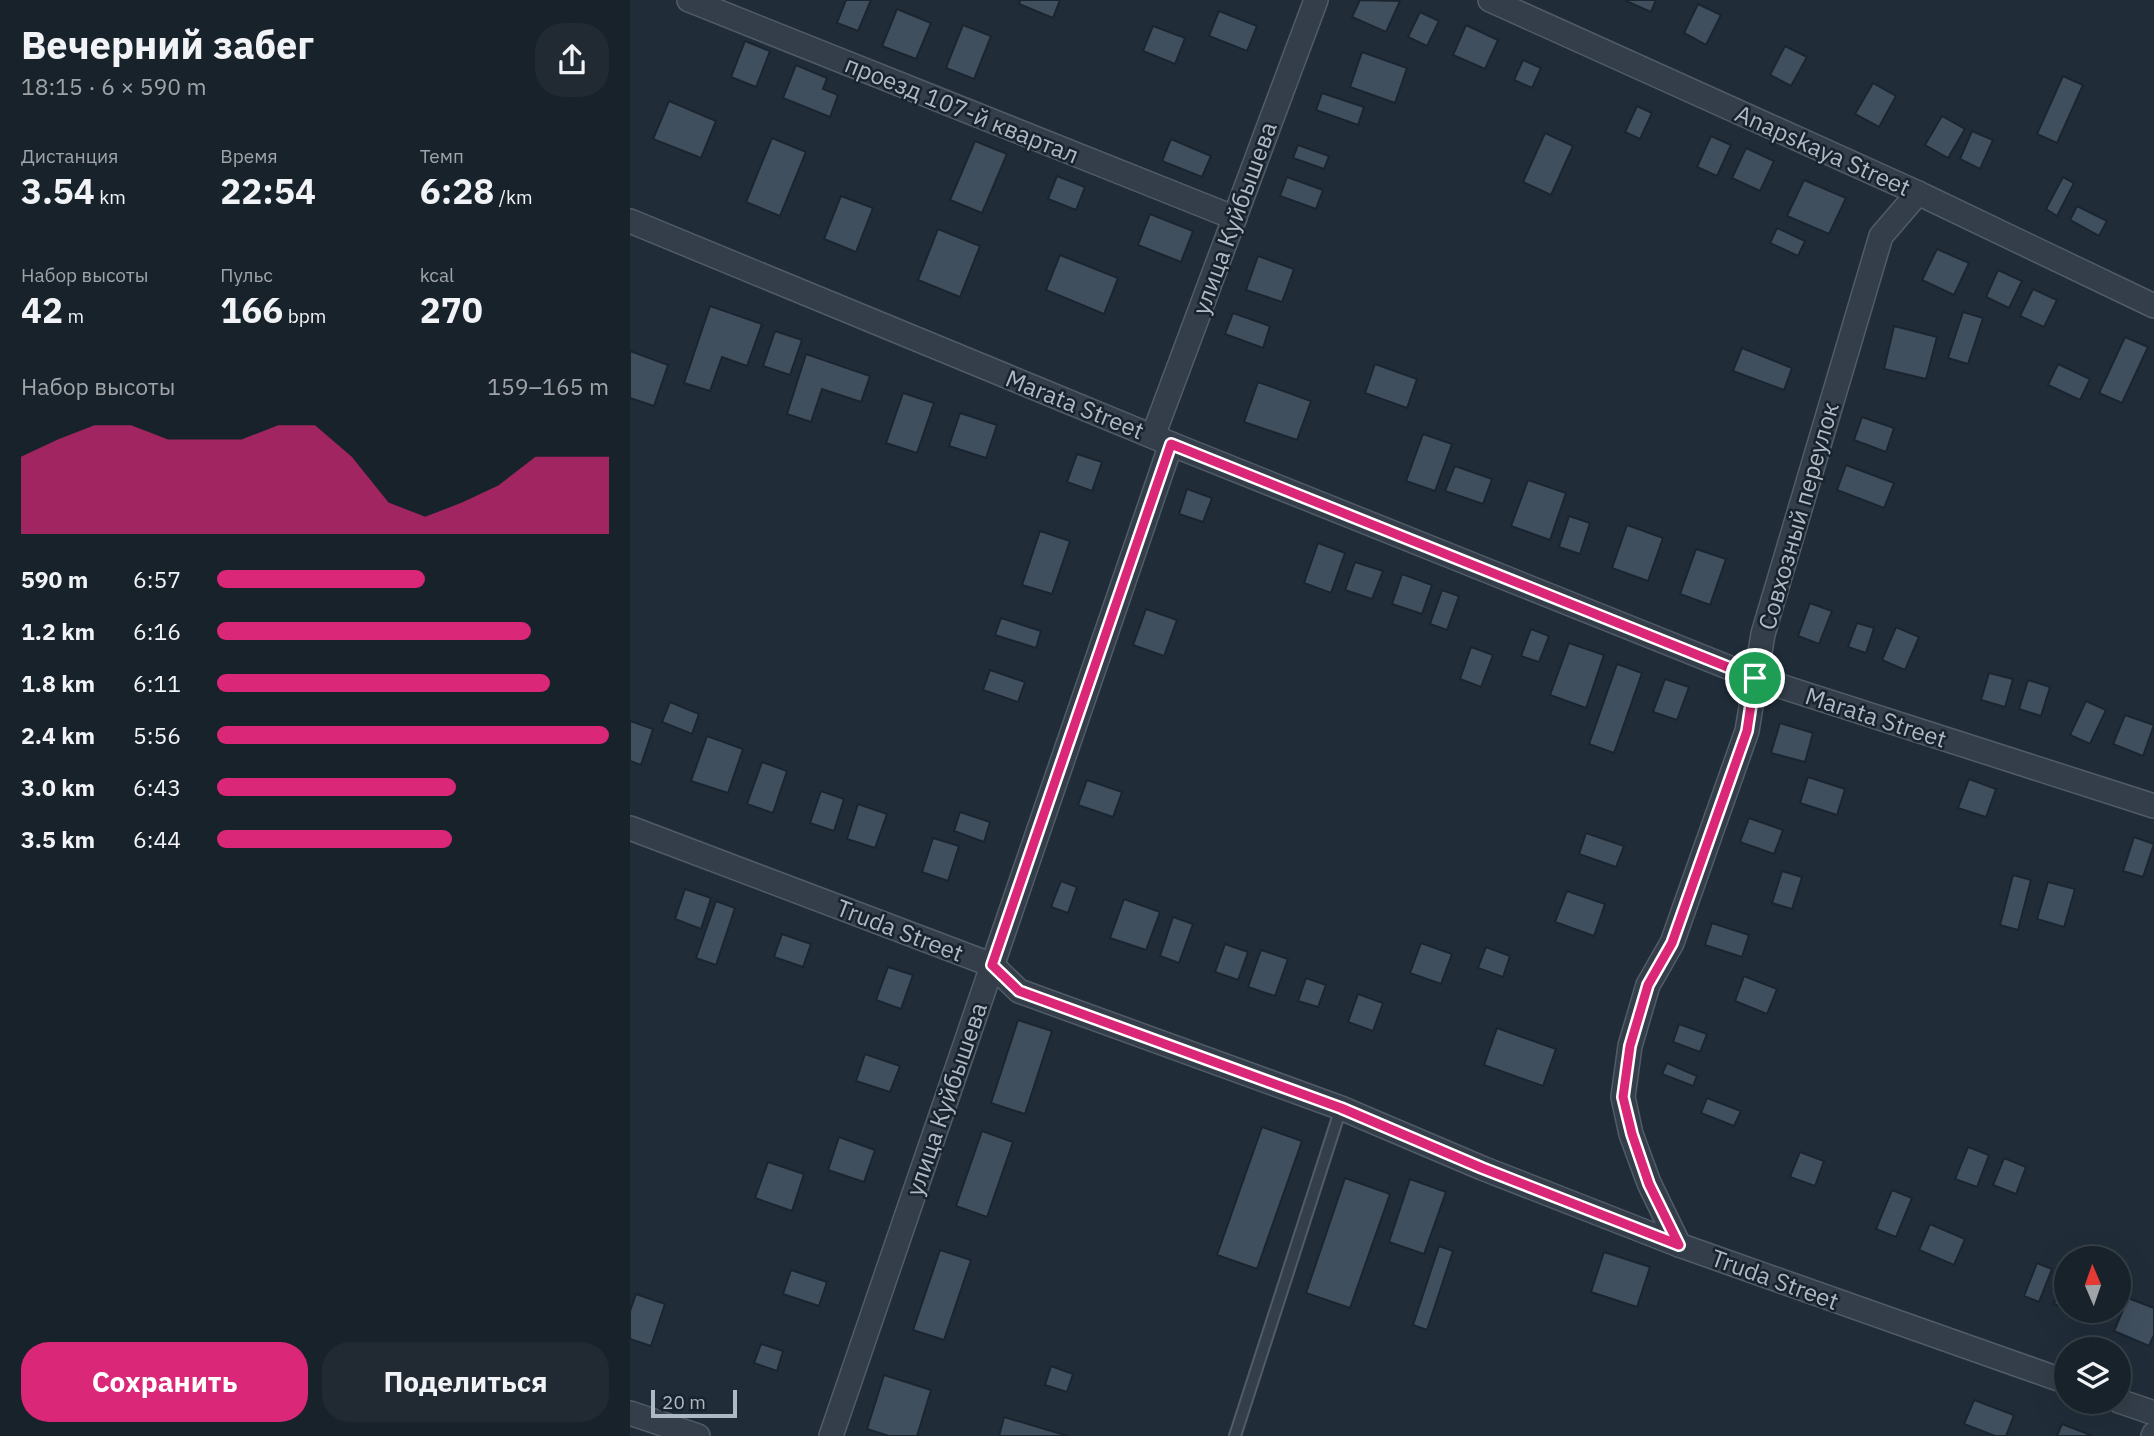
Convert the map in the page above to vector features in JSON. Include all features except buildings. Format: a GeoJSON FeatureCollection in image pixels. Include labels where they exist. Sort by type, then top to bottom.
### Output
{"type":"FeatureCollection","features":[{"type":"Feature","properties":{"kind":"street","name":"проезд 107-й квартал"},"geometry":{"type":"LineString","coordinates":[[689,0],[1235,218]]}},
{"type":"Feature","properties":{"kind":"street","name":"улица Куйбышева"},"geometry":{"type":"LineString","coordinates":[[831,1436],[992,965],[1235,218],[1316,0]]}},
{"type":"Feature","properties":{"kind":"street","name":"Anapskaya Street"},"geometry":{"type":"LineString","coordinates":[[1490,0],[1918,193],[2154,306]]}},
{"type":"Feature","properties":{"kind":"street","name":"Совхозный переулок"},"geometry":{"type":"LineString","coordinates":[[1679,1245],[1649,1184],[1632,1134],[1623,1097],[1630,1046],[1648,985],[1672,943],[1747,731],[1763,634],[1881,236],[1918,193]]}},
{"type":"Feature","properties":{"kind":"street","name":"Marata Street"},"geometry":{"type":"LineString","coordinates":[[630,221],[1162,440],[1755,678],[2154,806]]}},
{"type":"Feature","properties":{"kind":"street","name":"Truda Street"},"geometry":{"type":"LineString","coordinates":[[630,828],[992,965],[1019,991],[1341,1108],[1482,1168],[1679,1245],[2054,1377]]}},
{"type":"Feature","properties":{"kind":"street"},"geometry":{"type":"LineString","coordinates":[[2131,1405],[2154,1413]]}},
{"type":"Feature","properties":{"kind":"street"},"geometry":{"type":"LineString","coordinates":[[630,1413],[698,1436]]}},
{"type":"Feature","properties":{"kind":"lane"},"geometry":{"type":"LineString","coordinates":[[1235,1436],[1341,1108]]}},
{"type":"Feature","properties":{"kind":"route"},"geometry":{"type":"LineString","coordinates":[[1171,444],[1755,678],[1747,731],[1672,943],[1648,985],[1630,1046],[1623,1097],[1649,1184],[1679,1245],[1482,1168],[1341,1108],[1019,991],[992,965],[1171,444]]}}]}
